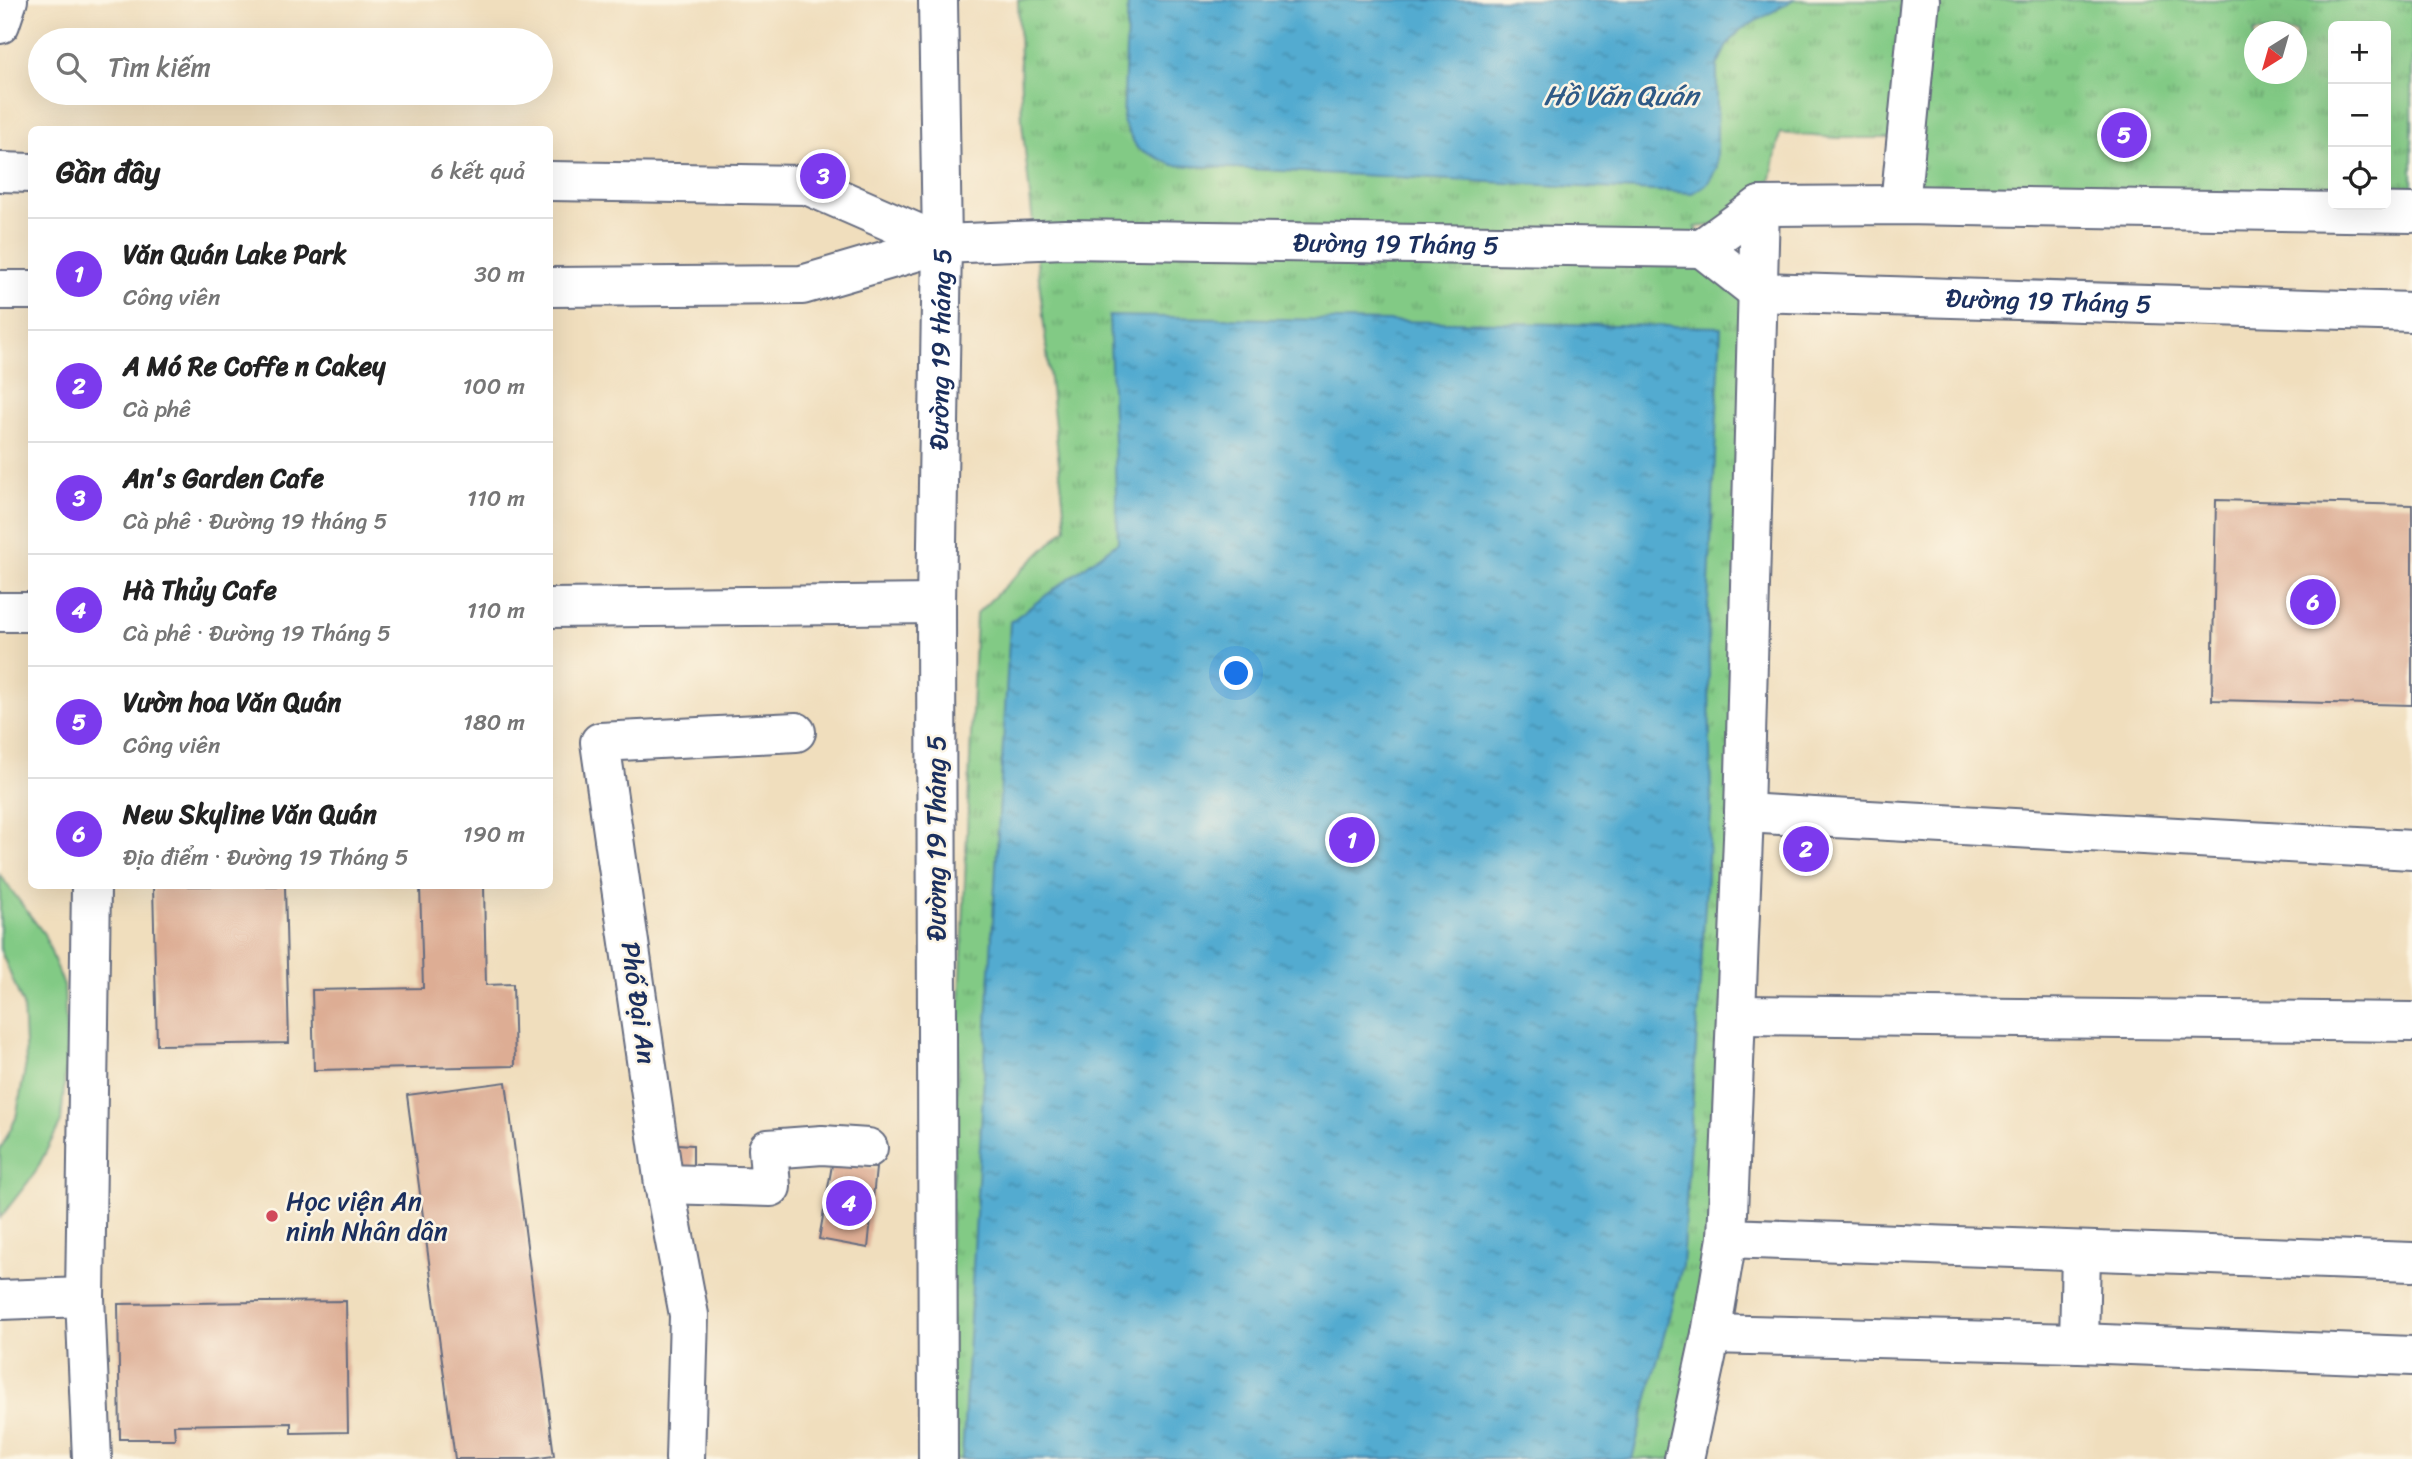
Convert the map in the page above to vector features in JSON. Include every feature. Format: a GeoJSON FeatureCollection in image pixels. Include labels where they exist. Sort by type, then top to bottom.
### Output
{"type":"FeatureCollection","features":[{"type":"Feature","properties":{"kind":"street"},"geometry":{"type":"LineString","coordinates":[[0,24],[8,0]]}},
{"type":"Feature","properties":{"kind":"street"},"geometry":{"type":"LineString","coordinates":[[938,0],[942,244]]}},
{"type":"Feature","properties":{"kind":"street"},"geometry":{"type":"LineString","coordinates":[[1900,205],[1920,0]]}},
{"type":"Feature","properties":{"kind":"street"},"geometry":{"type":"LineString","coordinates":[[0,172],[28,173]]}},
{"type":"Feature","properties":{"kind":"street"},"geometry":{"type":"LineString","coordinates":[[553,181],[807,185],[942,244]]}},
{"type":"Feature","properties":{"kind":"street"},"geometry":{"type":"LineString","coordinates":[[1758,292],[1702,248],[1760,206],[1900,205],[2412,213]]}},
{"type":"Feature","properties":{"kind":"street"},"geometry":{"type":"LineString","coordinates":[[1684,1459],[1711,1334],[1727,1238],[1744,813],[1760,206]]}},
{"type":"Feature","properties":{"kind":"street","name":"Đường 19 tháng 5"},"geometry":{"type":"LineString","coordinates":[[936,604],[942,244],[1091,240]]}},
{"type":"Feature","properties":{"kind":"street","name":"Đường 19 Tháng 5"},"geometry":{"type":"LineString","coordinates":[[1091,240],[1702,248]]}},
{"type":"Feature","properties":{"kind":"street"},"geometry":{"type":"LineString","coordinates":[[553,287],[802,285],[942,244]]}},
{"type":"Feature","properties":{"kind":"street"},"geometry":{"type":"LineString","coordinates":[[0,290],[28,290]]}},
{"type":"Feature","properties":{"kind":"street","name":"Đường 19 Tháng 5"},"geometry":{"type":"LineString","coordinates":[[1758,292],[2412,312]]}},
{"type":"Feature","properties":{"kind":"street"},"geometry":{"type":"LineString","coordinates":[[553,608],[936,604]]}},
{"type":"Feature","properties":{"kind":"street","name":"Đường 19 Tháng 5"},"geometry":{"type":"LineString","coordinates":[[936,604],[938,1459]]}},
{"type":"Feature","properties":{"kind":"street"},"geometry":{"type":"LineString","coordinates":[[0,612],[28,612]]}},
{"type":"Feature","properties":{"kind":"street","name":"Phố Đại An"},"geometry":{"type":"LineString","coordinates":[[685,1459],[689,1315],[664,1184],[600,742],[796,732]]}},
{"type":"Feature","properties":{"kind":"street"},"geometry":{"type":"LineString","coordinates":[[1744,813],[2412,850]]}},
{"type":"Feature","properties":{"kind":"street"},"geometry":{"type":"LineString","coordinates":[[91,889],[85,1297],[92,1459]]}},
{"type":"Feature","properties":{"kind":"street"},"geometry":{"type":"LineString","coordinates":[[1737,1015],[2412,1022]]}},
{"type":"Feature","properties":{"kind":"street"},"geometry":{"type":"LineString","coordinates":[[664,1184],[771,1187],[768,1149],[822,1145],[868,1148]]}},
{"type":"Feature","properties":{"kind":"street"},"geometry":{"type":"LineString","coordinates":[[1727,1238],[2412,1262]]}},
{"type":"Feature","properties":{"kind":"street"},"geometry":{"type":"LineString","coordinates":[[2079,1343],[2081,1252]]}},
{"type":"Feature","properties":{"kind":"street"},"geometry":{"type":"LineString","coordinates":[[0,1300],[85,1297]]}},
{"type":"Feature","properties":{"kind":"street"},"geometry":{"type":"LineString","coordinates":[[1711,1334],[2079,1343],[2412,1356]]}},
{"type":"Feature","properties":{"kind":"green space"},"geometry":{"type":"Polygon","coordinates":[[[1018,0],[1918,0],[1906,138],[1836,138],[1780,133],[1770,183],[1737,223],[1695,227],[1749,302],[1712,1266],[1677,1459],[941,1459],[976,614],[1066,528],[1022,123],[1018,0]]]}},
{"type":"Feature","properties":{"kind":"green space"},"geometry":{"type":"Polygon","coordinates":[[[1927,0],[2412,0],[2412,203],[2391,202],[2391,21],[2328,21],[2328,202],[1908,197],[1927,0]]]}},
{"type":"Feature","properties":{"kind":"green space"},"geometry":{"type":"Polygon","coordinates":[[[0,875],[44,934],[64,986],[67,1054],[61,1122],[35,1173],[0,1218],[0,1150],[16,1118],[26,1064],[23,1005],[0,949],[0,875]]]}},
{"type":"Feature","properties":{"kind":"water","name":"Hồ Văn Quán"},"geometry":{"type":"Polygon","coordinates":[[[1128,0],[1794,0],[1740,30],[1726,47],[1717,66],[1717,167],[1708,183],[1692,193],[1173,165],[1137,148],[1123,122],[1128,0]]]}},
{"type":"Feature","properties":{"kind":"water"},"geometry":{"type":"Polygon","coordinates":[[[1109,316],[1721,327],[1708,607],[1711,810],[1682,1266],[1632,1459],[962,1459],[1010,622],[1118,542],[1109,316]]]}},
{"type":"Feature","properties":{"kind":"building"},"geometry":{"type":"Polygon","coordinates":[[[2216,500],[2412,505],[2412,705],[2212,700],[2216,500]]]}},
{"type":"Feature","properties":{"kind":"building"},"geometry":{"type":"Polygon","coordinates":[[[153,889],[285,889],[289,1043],[157,1045],[153,889]]]}},
{"type":"Feature","properties":{"kind":"building"},"geometry":{"type":"Polygon","coordinates":[[[420,889],[484,889],[486,985],[513,984],[515,1066],[314,1070],[312,990],[423,988],[420,889]]]}},
{"type":"Feature","properties":{"kind":"building"},"geometry":{"type":"Polygon","coordinates":[[[506,1082],[554,1456],[531,1459],[455,1459],[407,1095],[506,1082]]]}},
{"type":"Feature","properties":{"kind":"building"},"geometry":{"type":"Polygon","coordinates":[[[661,1143],[693,1145],[693,1185],[661,1143]]]}},
{"type":"Feature","properties":{"kind":"building"},"geometry":{"type":"Polygon","coordinates":[[[832,1165],[876,1168],[868,1248],[819,1239],[832,1165]]]}},
{"type":"Feature","properties":{"kind":"building"},"geometry":{"type":"Polygon","coordinates":[[[346,1301],[348,1432],[291,1433],[291,1423],[174,1425],[175,1439],[120,1439],[118,1304],[346,1301]]]}},
{"type":"Feature","properties":{"kind":"place","name":"Vườn hoa Văn Quán"},"geometry":{"type":"Point","coordinates":[2124,135]}},
{"type":"Feature","properties":{"kind":"place","name":"An's Garden Cafe"},"geometry":{"type":"Point","coordinates":[823,176]}},
{"type":"Feature","properties":{"kind":"place","name":"New Skyline Văn Quán"},"geometry":{"type":"Point","coordinates":[2313,602]}},
{"type":"Feature","properties":{"kind":"place","name":"Văn Quán Lake Park"},"geometry":{"type":"Point","coordinates":[1352,840]}},
{"type":"Feature","properties":{"kind":"place","name":"A Mó Re Coffe n Cakey"},"geometry":{"type":"Point","coordinates":[1806,849]}},
{"type":"Feature","properties":{"kind":"place","name":"Hà Thủy Cafe"},"geometry":{"type":"Point","coordinates":[849,1203]}},
{"type":"Feature","properties":{"kind":"place","name":"Học viện An ninh Nhân dân"},"geometry":{"type":"Point","coordinates":[272,1216]}}]}
